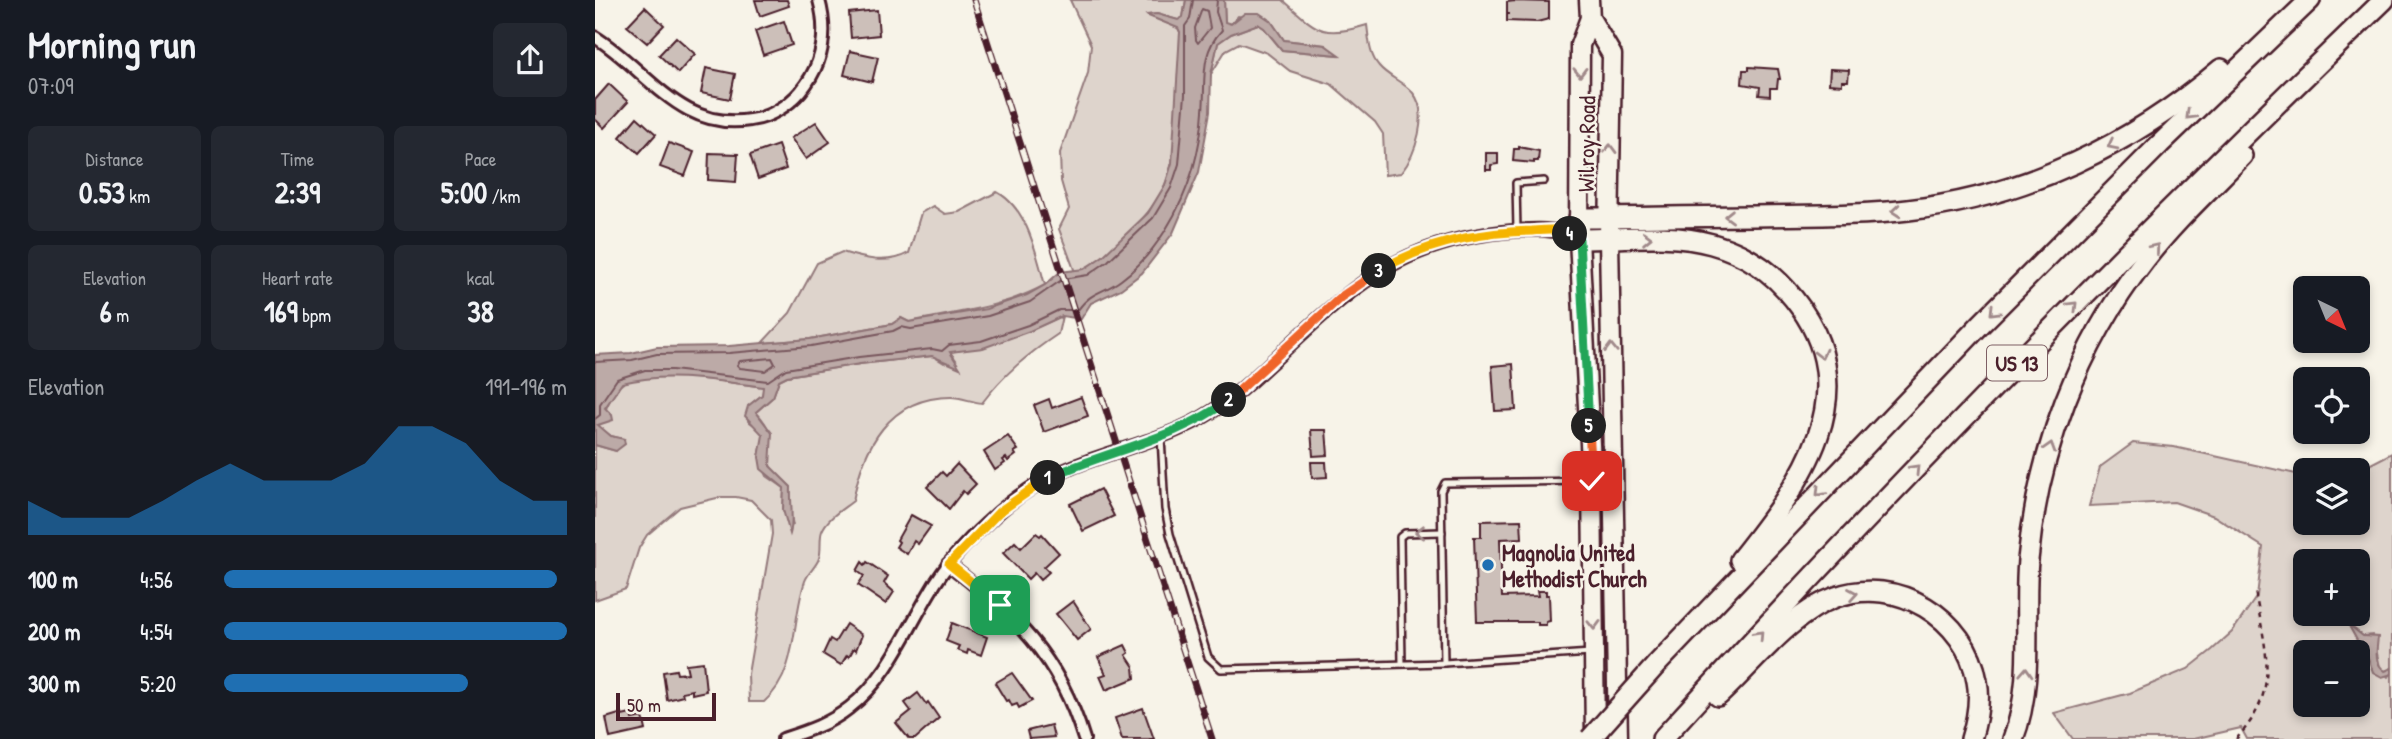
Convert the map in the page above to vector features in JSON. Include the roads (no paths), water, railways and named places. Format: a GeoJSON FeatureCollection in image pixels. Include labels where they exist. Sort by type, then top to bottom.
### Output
{"type":"FeatureCollection","features":[{"type":"Feature","properties":{"kind":"highway"},"geometry":{"type":"LineString","coordinates":[[1579,218],[1865,214],[1910,210],[1987,194],[2083,160],[2134,134],[2199,87],[2302,0]]}},
{"type":"Feature","properties":{"kind":"highway","name":"US 13"},"geometry":{"type":"LineString","coordinates":[[1593,739],[1657,664],[1991,314],[2160,144],[2309,0]]}},
{"type":"Feature","properties":{"kind":"highway"},"geometry":{"type":"LineString","coordinates":[[2013,739],[2022,708],[2026,677],[2026,594],[2035,509],[2061,412],[2094,337],[2126,286],[2172,228],[2290,107],[2386,0]]}},
{"type":"Feature","properties":{"kind":"highway","name":"US 13"},"geometry":{"type":"LineString","coordinates":[[1664,739],[1989,392],[2136,242],[2386,0]]}},
{"type":"Feature","properties":{"kind":"highway"},"geometry":{"type":"LineString","coordinates":[[1571,234],[1609,239],[1688,239],[1731,250],[1751,260],[1786,289],[1802,309],[1812,327],[1824,368],[1826,391],[1821,433],[1799,481],[1657,664]]}},
{"type":"Feature","properties":{"kind":"highway"},"geometry":{"type":"LineString","coordinates":[[1664,739],[1692,719],[1809,612],[1836,597],[1876,591],[1894,594],[1932,610],[1960,639],[1968,652],[1977,680],[1979,698],[1971,739]]}},
{"type":"Feature","properties":{"kind":"main road","name":"Wilroy Road"},"geometry":{"type":"LineString","coordinates":[[1590,9],[1612,55],[1609,239],[1618,739]]}},
{"type":"Feature","properties":{"kind":"main road","name":"Wilroy Road"},"geometry":{"type":"LineString","coordinates":[[1590,9],[1580,45],[1579,218],[1571,234],[1592,481],[1593,739]]}},
{"type":"Feature","properties":{"kind":"street"},"geometry":{"type":"LineString","coordinates":[[595,37],[638,69],[680,107],[695,115],[714,122],[756,120],[777,111],[795,98],[809,81],[823,43],[824,23],[819,0]]}},
{"type":"Feature","properties":{"kind":"street"},"geometry":{"type":"LineString","coordinates":[[783,739],[832,720],[870,689],[884,671],[949,564],[986,523],[1031,489],[1074,466],[1161,437],[1198,420],[1237,394],[1341,297],[1388,265],[1435,246],[1475,236],[1517,231],[1571,234]]}},
{"type":"Feature","properties":{"kind":"street"},"geometry":{"type":"LineString","coordinates":[[949,564],[1000,605],[1033,640],[1067,696],[1084,739]]}},
{"type":"Feature","properties":{"kind":"lane"},"geometry":{"type":"LineString","coordinates":[[1517,231],[1516,183],[1544,181]]}},
{"type":"Feature","properties":{"kind":"lane"},"geometry":{"type":"LineString","coordinates":[[1161,437],[1165,509],[1170,534],[1208,657],[1213,664],[1230,671],[1444,663],[1594,653]]}},
{"type":"Feature","properties":{"kind":"lane"},"geometry":{"type":"LineString","coordinates":[[1444,663],[1441,491],[1445,483],[1592,481]]}},
{"type":"Feature","properties":{"kind":"lane"},"geometry":{"type":"LineString","coordinates":[[1402,664],[1400,537],[1405,533],[1442,532]]}},
{"type":"Feature","properties":{"kind":"water"},"geometry":{"type":"Polygon","coordinates":[[[1186,0],[1224,0],[1225,22],[1231,24],[1245,13],[1259,13],[1271,21],[1284,40],[1325,45],[1339,55],[1282,50],[1258,24],[1231,34],[1218,43],[1211,74],[1210,112],[1199,172],[1173,233],[1142,273],[1121,289],[1091,303],[1081,319],[1062,316],[983,348],[950,352],[960,368],[932,356],[860,364],[787,376],[779,380],[773,397],[756,412],[772,433],[770,466],[791,487],[790,534],[783,510],[784,488],[761,469],[759,457],[763,435],[745,416],[748,406],[762,395],[763,387],[675,377],[622,383],[605,408],[613,420],[598,425],[611,436],[624,439],[625,444],[616,451],[595,445],[595,355],[631,353],[657,347],[729,346],[810,339],[892,324],[901,318],[909,322],[986,309],[1027,295],[1060,272],[1084,269],[1103,256],[1148,213],[1165,185],[1172,163],[1180,32],[1178,28],[1146,15],[1157,14],[1178,20],[1183,17],[1186,0]]]}},
{"type":"Feature","properties":{"kind":"water"},"geometry":{"type":"Polygon","coordinates":[[[2349,626],[2363,636],[2378,637],[2379,664],[2385,671],[2392,668],[2392,674],[2382,677],[2373,672],[2370,663],[2370,640],[2357,640],[2349,626]]]}},
{"type":"Feature","properties":{"kind":"railway"},"geometry":{"type":"LineString","coordinates":[[974,0],[1212,739]]}},
{"type":"Feature","properties":{"kind":"place","name":"Magnolia United Methodist Church"},"geometry":{"type":"Point","coordinates":[1488,565]}}]}
